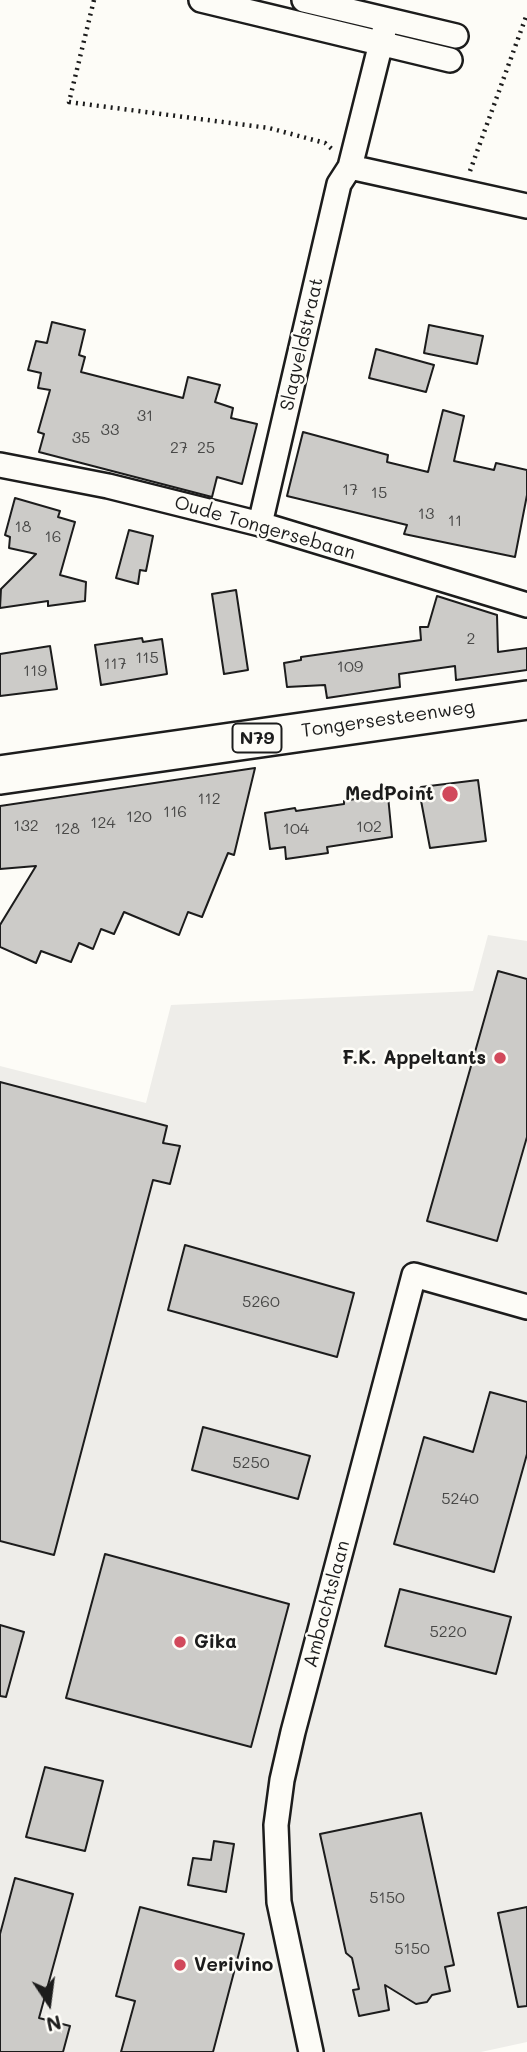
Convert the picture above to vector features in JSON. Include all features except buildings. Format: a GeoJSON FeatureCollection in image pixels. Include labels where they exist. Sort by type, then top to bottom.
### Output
{"type":"FeatureCollection","features":[{"type":"Feature","properties":{"kind":"main road","name":"Tongersesteenweg"},"geometry":{"type":"LineString","coordinates":[[0,775],[527,699]]}},
{"type":"Feature","properties":{"kind":"street"},"geometry":{"type":"LineString","coordinates":[[201,0],[450,60]]}},
{"type":"Feature","properties":{"kind":"street"},"geometry":{"type":"LineString","coordinates":[[304,0],[456,36]]}},
{"type":"Feature","properties":{"kind":"street","name":"Slagveldstraat"},"geometry":{"type":"LineString","coordinates":[[260,524],[339,184],[350,167],[386,20]]}},
{"type":"Feature","properties":{"kind":"street"},"geometry":{"type":"LineString","coordinates":[[350,167],[527,206]]}},
{"type":"Feature","properties":{"kind":"street","name":"Oude Tongersebaan"},"geometry":{"type":"LineString","coordinates":[[0,466],[108,486],[260,524],[527,605]]}},
{"type":"Feature","properties":{"kind":"street","name":"Ambachtslaan"},"geometry":{"type":"LineString","coordinates":[[311,2052],[279,1902],[276,1825],[282,1780],[293,1732],[414,1275],[527,1307]]}},
{"type":"Feature","properties":{"kind":"path"},"geometry":{"type":"LineString","coordinates":[[94,0],[69,102],[270,128],[325,143],[350,167]]}},
{"type":"Feature","properties":{"kind":"path"},"geometry":{"type":"LineString","coordinates":[[463,192],[527,14]]}},
{"type":"Feature","properties":{"kind":"shaded area"},"geometry":{"type":"Polygon","coordinates":[[[488,935],[527,941],[527,2042],[481,2052],[0,2052],[0,1066],[146,1103],[171,1005],[473,991],[488,935]]]}},
{"type":"Feature","properties":{"kind":"place","name":"MedPoint"},"geometry":{"type":"Point","coordinates":[450,794]}},
{"type":"Feature","properties":{"kind":"place","name":"F.K. Appeltants"},"geometry":{"type":"Point","coordinates":[500,1058]}},
{"type":"Feature","properties":{"kind":"place","name":"Gika"},"geometry":{"type":"Point","coordinates":[180,1642]}},
{"type":"Feature","properties":{"kind":"place","name":"Verivino"},"geometry":{"type":"Point","coordinates":[180,1965]}}]}
